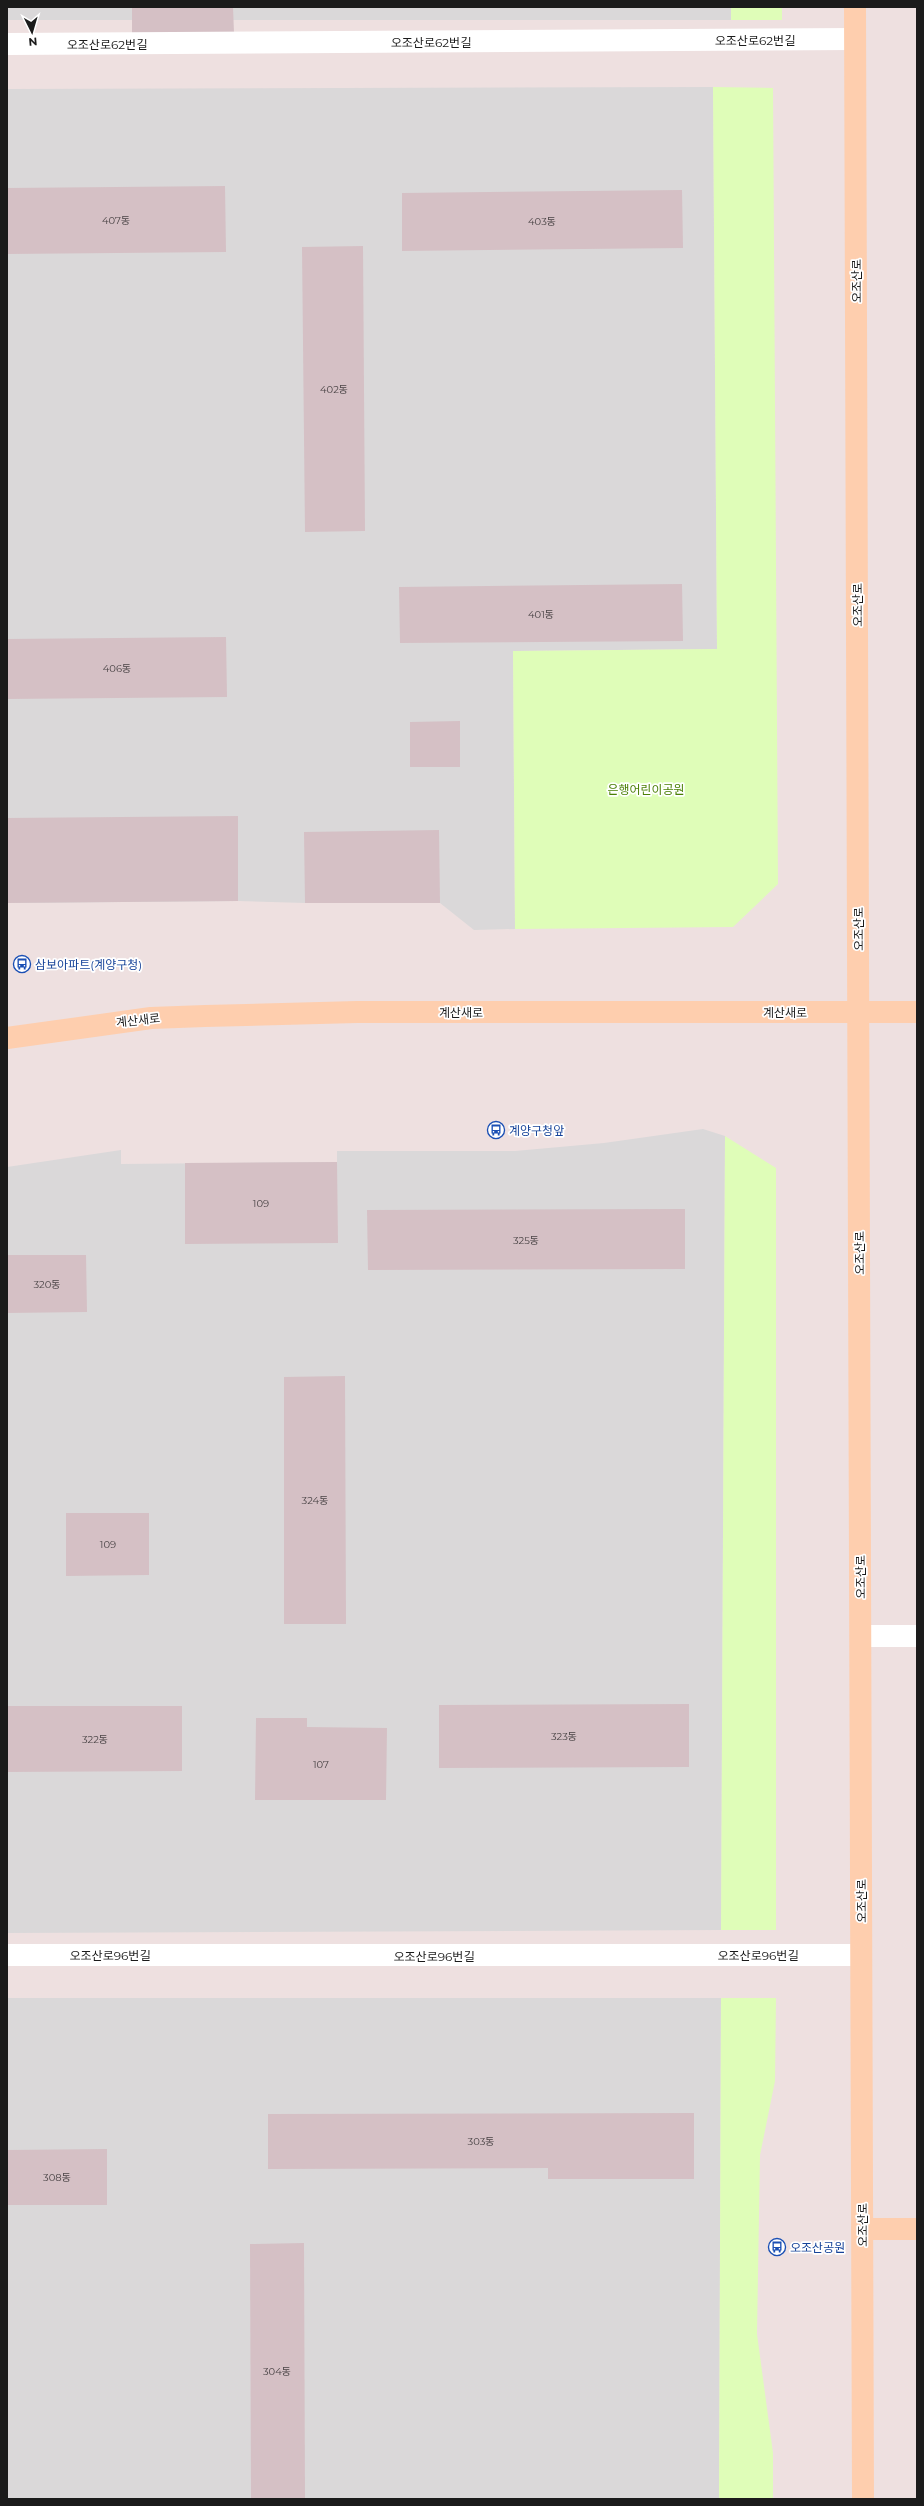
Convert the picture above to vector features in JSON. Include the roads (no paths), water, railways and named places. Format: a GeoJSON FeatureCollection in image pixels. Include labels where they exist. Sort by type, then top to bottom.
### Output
{"type":"FeatureCollection","features":[{"type":"Feature","properties":{"kind":"street","name":"오조산로"},"geometry":{"type":"LineString","coordinates":[[855,7],[863,2499]]}},
{"type":"Feature","properties":{"kind":"street","name":"오조산로62번길"},"geometry":{"type":"LineString","coordinates":[[7,44],[855,39]]}},
{"type":"Feature","properties":{"kind":"street","name":"계산새로"},"geometry":{"type":"LineString","coordinates":[[7,1038],[151,1018],[205,1016],[357,1012],[917,1012]]}},
{"type":"Feature","properties":{"kind":"street"},"geometry":{"type":"LineString","coordinates":[[861,1636],[917,1636]]}},
{"type":"Feature","properties":{"kind":"street","name":"오조산로96번길"},"geometry":{"type":"LineString","coordinates":[[7,1955],[861,1955]]}},
{"type":"Feature","properties":{"kind":"street"},"geometry":{"type":"LineString","coordinates":[[862,2229],[917,2229]]}},
{"type":"Feature","properties":{"kind":"place","name":"삼보아파트(계양구청)"},"geometry":{"type":"Point","coordinates":[22,964]}},
{"type":"Feature","properties":{"kind":"place","name":"계양구청앞"},"geometry":{"type":"Point","coordinates":[496,1130]}},
{"type":"Feature","properties":{"kind":"place","name":"오조산공원"},"geometry":{"type":"Point","coordinates":[777,2247]}},
{"type":"Feature","properties":{"kind":"park label","name":"은행어린이공원"},"geometry":{"type":"Point","coordinates":[646,789]}}]}
